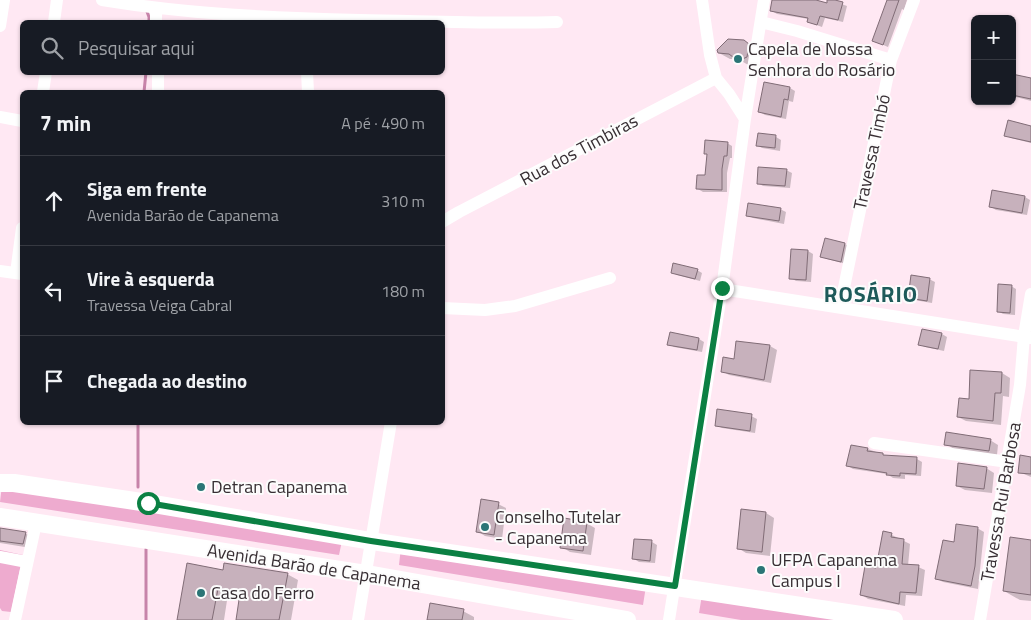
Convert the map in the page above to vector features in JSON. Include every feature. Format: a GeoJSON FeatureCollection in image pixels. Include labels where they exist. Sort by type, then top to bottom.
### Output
{"type":"FeatureCollection","features":[{"type":"Feature","properties":{"kind":"street"},"geometry":{"type":"LineString","coordinates":[[0,26],[4,0]]}},
{"type":"Feature","properties":{"kind":"street"},"geometry":{"type":"LineString","coordinates":[[54,20],[57,0]]}},
{"type":"Feature","properties":{"kind":"street"},"geometry":{"type":"LineString","coordinates":[[102,0],[156,8],[303,20]]}},
{"type":"Feature","properties":{"kind":"street"},"geometry":{"type":"LineString","coordinates":[[702,0],[710,55],[716,78],[745,119]]}},
{"type":"Feature","properties":{"kind":"street"},"geometry":{"type":"LineString","coordinates":[[669,620],[722,288],[745,119],[764,0]]}},
{"type":"Feature","properties":{"kind":"street","name":"Travessa Timbó"},"geometry":{"type":"LineString","coordinates":[[840,307],[891,60],[914,0]]}},
{"type":"Feature","properties":{"kind":"street"},"geometry":{"type":"LineString","coordinates":[[156,8],[156,20]]}},
{"type":"Feature","properties":{"kind":"street"},"geometry":{"type":"LineString","coordinates":[[445,22],[557,22]]}},
{"type":"Feature","properties":{"kind":"street"},"geometry":{"type":"LineString","coordinates":[[761,22],[891,60]]}},
{"type":"Feature","properties":{"kind":"street"},"geometry":{"type":"LineString","coordinates":[[43,90],[46,75]]}},
{"type":"Feature","properties":{"kind":"street"},"geometry":{"type":"LineString","coordinates":[[158,75],[158,90]]}},
{"type":"Feature","properties":{"kind":"street"},"geometry":{"type":"LineString","coordinates":[[307,75],[308,90]]}},
{"type":"Feature","properties":{"kind":"street","name":"Rua dos Timbiras"},"geometry":{"type":"LineString","coordinates":[[445,220],[716,78]]}},
{"type":"Feature","properties":{"kind":"street"},"geometry":{"type":"LineString","coordinates":[[0,117],[20,121]]}},
{"type":"Feature","properties":{"kind":"street"},"geometry":{"type":"LineString","coordinates":[[0,271],[19,274],[20,259]]}},
{"type":"Feature","properties":{"kind":"street"},"geometry":{"type":"LineString","coordinates":[[445,308],[485,310],[507,308],[610,278]]}},
{"type":"Feature","properties":{"kind":"street"},"geometry":{"type":"LineString","coordinates":[[722,288],[1028,337]]}},
{"type":"Feature","properties":{"kind":"street","name":"Travessa Rui Barbosa"},"geometry":{"type":"LineString","coordinates":[[980,620],[1028,337],[1031,294]]}},
{"type":"Feature","properties":{"kind":"street"},"geometry":{"type":"LineString","coordinates":[[358,620],[390,425]]}},
{"type":"Feature","properties":{"kind":"street"},"geometry":{"type":"LineString","coordinates":[[874,443],[1008,462]]}},
{"type":"Feature","properties":{"kind":"street","name":"Avenida Barão de Capanema"},"geometry":{"type":"LineString","coordinates":[[0,483],[14,483],[148,503],[371,541],[894,620]]}},
{"type":"Feature","properties":{"kind":"street","name":"Avenida Barão de Capanema"},"geometry":{"type":"LineString","coordinates":[[0,517],[366,574],[627,620]]}},
{"type":"Feature","properties":{"kind":"street"},"geometry":{"type":"LineString","coordinates":[[15,620],[36,523]]}},
{"type":"Feature","properties":{"kind":"street"},"geometry":{"type":"LineString","coordinates":[[0,558],[27,562]]}},
{"type":"Feature","properties":{"kind":"shaded area"},"geometry":{"type":"Polygon","coordinates":[[[2,485],[343,536],[339,555],[0,502],[2,485]]]}},
{"type":"Feature","properties":{"kind":"shaded area"},"geometry":{"type":"Polygon","coordinates":[[[401,547],[646,586],[643,605],[399,565],[401,547]]]}},
{"type":"Feature","properties":{"kind":"shaded area"},"geometry":{"type":"Polygon","coordinates":[[[0,550],[23,555],[11,612],[2,611],[0,608],[0,550]]]}},
{"type":"Feature","properties":{"kind":"shaded area"},"geometry":{"type":"Polygon","coordinates":[[[702,595],[854,620],[741,620],[699,613],[702,595]]]}},
{"type":"Feature","properties":{"kind":"building"},"geometry":{"type":"Polygon","coordinates":[[[772,0],[816,0],[827,3],[827,0],[835,0],[843,2],[838,20],[820,16],[817,25],[807,22],[808,18],[770,11],[772,0]]]}},
{"type":"Feature","properties":{"kind":"building"},"geometry":{"type":"Polygon","coordinates":[[[887,0],[899,0],[883,45],[872,41],[887,0]]]}},
{"type":"Feature","properties":{"kind":"building"},"geometry":{"type":"Polygon","coordinates":[[[728,39],[744,40],[749,44],[747,57],[738,61],[729,54],[718,53],[717,50],[728,39]]]}},
{"type":"Feature","properties":{"kind":"building"},"geometry":{"type":"Polygon","coordinates":[[[1016,75],[1031,78],[1031,99],[1016,96],[1016,75]]]}},
{"type":"Feature","properties":{"kind":"building"},"geometry":{"type":"Polygon","coordinates":[[[764,82],[790,87],[788,100],[784,99],[781,117],[758,112],[764,82]]]}},
{"type":"Feature","properties":{"kind":"building"},"geometry":{"type":"Polygon","coordinates":[[[1008,120],[1031,126],[1031,142],[1004,136],[1008,120]]]}},
{"type":"Feature","properties":{"kind":"building"},"geometry":{"type":"Polygon","coordinates":[[[758,133],[776,135],[775,148],[756,146],[758,133]]]}},
{"type":"Feature","properties":{"kind":"building"},"geometry":{"type":"Polygon","coordinates":[[[705,140],[728,142],[727,156],[724,156],[722,169],[722,190],[696,189],[697,175],[705,175],[707,154],[704,154],[705,140]]]}},
{"type":"Feature","properties":{"kind":"building"},"geometry":{"type":"Polygon","coordinates":[[[758,167],[787,169],[785,186],[757,184],[758,167]]]}},
{"type":"Feature","properties":{"kind":"building"},"geometry":{"type":"Polygon","coordinates":[[[992,190],[1025,196],[1022,213],[989,207],[992,190]]]}},
{"type":"Feature","properties":{"kind":"building"},"geometry":{"type":"Polygon","coordinates":[[[748,203],[781,208],[779,221],[746,216],[748,203]]]}},
{"type":"Feature","properties":{"kind":"building"},"geometry":{"type":"Polygon","coordinates":[[[825,238],[845,243],[841,262],[820,257],[825,238]]]}},
{"type":"Feature","properties":{"kind":"building"},"geometry":{"type":"Polygon","coordinates":[[[791,249],[808,250],[806,280],[789,279],[791,249]]]}},
{"type":"Feature","properties":{"kind":"building"},"geometry":{"type":"Polygon","coordinates":[[[673,263],[698,269],[695,279],[671,273],[673,263]]]}},
{"type":"Feature","properties":{"kind":"building"},"geometry":{"type":"Polygon","coordinates":[[[911,275],[930,278],[927,301],[908,298],[911,275]]]}},
{"type":"Feature","properties":{"kind":"building"},"geometry":{"type":"Polygon","coordinates":[[[998,284],[1012,285],[1010,313],[997,312],[998,284]]]}},
{"type":"Feature","properties":{"kind":"building"},"geometry":{"type":"Polygon","coordinates":[[[922,329],[942,333],[938,349],[918,345],[922,329]]]}},
{"type":"Feature","properties":{"kind":"building"},"geometry":{"type":"Polygon","coordinates":[[[670,332],[699,338],[697,350],[667,345],[670,332]]]}},
{"type":"Feature","properties":{"kind":"building"},"geometry":{"type":"Polygon","coordinates":[[[736,341],[770,345],[764,380],[721,372],[723,357],[734,359],[736,341]]]}},
{"type":"Feature","properties":{"kind":"building"},"geometry":{"type":"Polygon","coordinates":[[[970,370],[1002,372],[1001,393],[995,393],[993,421],[957,417],[959,398],[969,399],[970,370]]]}},
{"type":"Feature","properties":{"kind":"building"},"geometry":{"type":"Polygon","coordinates":[[[717,409],[752,414],[750,431],[715,426],[717,409]]]}},
{"type":"Feature","properties":{"kind":"building"},"geometry":{"type":"Polygon","coordinates":[[[946,432],[991,439],[989,451],[944,445],[946,432]]]}},
{"type":"Feature","properties":{"kind":"building"},"geometry":{"type":"Polygon","coordinates":[[[851,445],[868,448],[867,451],[883,453],[883,455],[917,457],[916,474],[900,473],[900,476],[886,475],[887,473],[846,466],[851,445]]]}},
{"type":"Feature","properties":{"kind":"building"},"geometry":{"type":"Polygon","coordinates":[[[1020,455],[1031,457],[1031,474],[1018,473],[1020,455]]]}},
{"type":"Feature","properties":{"kind":"building"},"geometry":{"type":"Polygon","coordinates":[[[958,463],[987,467],[984,489],[956,486],[958,463]]]}},
{"type":"Feature","properties":{"kind":"building"},"geometry":{"type":"Polygon","coordinates":[[[481,499],[499,502],[494,535],[476,532],[481,499]]]}},
{"type":"Feature","properties":{"kind":"building"},"geometry":{"type":"Polygon","coordinates":[[[741,509],[766,512],[762,552],[737,549],[741,509]]]}},
{"type":"Feature","properties":{"kind":"building"},"geometry":{"type":"Polygon","coordinates":[[[564,518],[587,522],[583,551],[560,548],[564,518]]]}},
{"type":"Feature","properties":{"kind":"building"},"geometry":{"type":"Polygon","coordinates":[[[956,524],[978,527],[975,566],[971,586],[935,579],[943,540],[954,542],[956,524]]]}},
{"type":"Feature","properties":{"kind":"building"},"geometry":{"type":"Polygon","coordinates":[[[0,528],[26,532],[23,544],[0,541],[0,528]]]}},
{"type":"Feature","properties":{"kind":"building"},"geometry":{"type":"Polygon","coordinates":[[[883,531],[892,533],[891,537],[904,539],[902,564],[919,565],[916,593],[900,592],[899,604],[860,595],[865,566],[876,568],[883,531]]]}},
{"type":"Feature","properties":{"kind":"building"},"geometry":{"type":"Polygon","coordinates":[[[1010,537],[1031,540],[1031,595],[1003,591],[1010,537]]]}},
{"type":"Feature","properties":{"kind":"building"},"geometry":{"type":"Polygon","coordinates":[[[634,539],[652,540],[650,561],[632,559],[634,539]]]}},
{"type":"Feature","properties":{"kind":"building"},"geometry":{"type":"Polygon","coordinates":[[[187,563],[223,570],[224,563],[288,573],[279,620],[236,620],[240,593],[218,589],[212,620],[177,620],[187,563]]]}},
{"type":"Feature","properties":{"kind":"building"},"geometry":{"type":"Polygon","coordinates":[[[430,603],[464,609],[462,620],[427,620],[430,603]]]}},
{"type":"Feature","properties":{"kind":"waterway"},"geometry":{"type":"LineString","coordinates":[[146,9],[149,20]]}},
{"type":"Feature","properties":{"kind":"waterway"},"geometry":{"type":"LineString","coordinates":[[144,90],[146,75]]}},
{"type":"Feature","properties":{"kind":"waterway"},"geometry":{"type":"LineString","coordinates":[[138,425],[138,487]]}},
{"type":"Feature","properties":{"kind":"waterway"},"geometry":{"type":"LineString","coordinates":[[146,549],[146,620]]}},
{"type":"Feature","properties":{"kind":"place","name":"Capela de Nossa Senhora do Rosário"},"geometry":{"type":"Point","coordinates":[738,59]}},
{"type":"Feature","properties":{"kind":"place","name":"Detran Capanema"},"geometry":{"type":"Point","coordinates":[201,487]}},
{"type":"Feature","properties":{"kind":"place","name":"Conselho Tutelar - Capanema"},"geometry":{"type":"Point","coordinates":[485,527]}},
{"type":"Feature","properties":{"kind":"place","name":"UFPA Capanema Campus I"},"geometry":{"type":"Point","coordinates":[761,570]}},
{"type":"Feature","properties":{"kind":"place","name":"Casa do Ferro"},"geometry":{"type":"Point","coordinates":[201,593]}},
{"type":"Feature","properties":{"kind":"district","name":"ROSÁRIO"},"geometry":{"type":"Point","coordinates":[871,294]}},
{"type":"Feature","properties":{"kind":"route"},"geometry":{"type":"LineString","coordinates":[[148,503],[371,541],[675,586],[722,288]]}}]}
